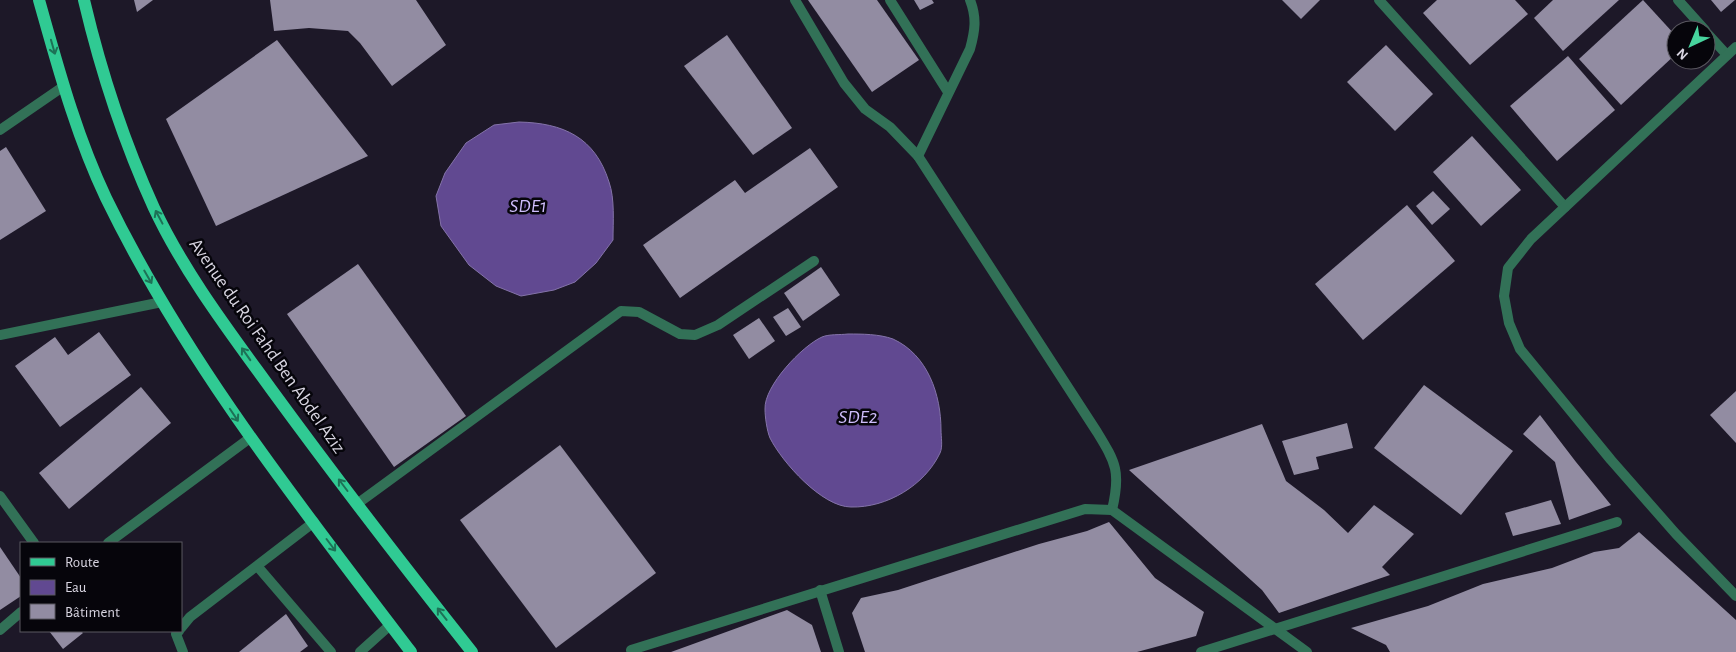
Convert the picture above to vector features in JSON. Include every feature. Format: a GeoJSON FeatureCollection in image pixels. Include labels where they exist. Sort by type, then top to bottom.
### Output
{"type":"FeatureCollection","features":[{"type":"Feature","properties":{"kind":"main road"},"geometry":{"type":"LineString","coordinates":[[39,0],[84,147],[106,197],[162,302],[250,438],[411,652]]}},
{"type":"Feature","properties":{"kind":"main road","name":"Avenue du Roi Fahd Ben Abdel Aziz"},"geometry":{"type":"LineString","coordinates":[[84,0],[101,70],[114,110],[154,209],[178,253],[211,305],[357,504],[472,652]]}},
{"type":"Feature","properties":{"kind":"street"},"geometry":{"type":"LineString","coordinates":[[794,0],[844,84],[865,109],[890,126],[918,156],[1018,308],[1113,459],[1118,484],[1112,510]]}},
{"type":"Feature","properties":{"kind":"street"},"geometry":{"type":"LineString","coordinates":[[890,0],[948,92]]}},
{"type":"Feature","properties":{"kind":"street"},"geometry":{"type":"LineString","coordinates":[[918,156],[970,48],[975,30],[974,12],[970,0]]}},
{"type":"Feature","properties":{"kind":"street"},"geometry":{"type":"LineString","coordinates":[[1379,0],[1565,207]]}},
{"type":"Feature","properties":{"kind":"street"},"geometry":{"type":"LineString","coordinates":[[1678,0],[1695,20]]}},
{"type":"Feature","properties":{"kind":"street"},"geometry":{"type":"LineString","coordinates":[[1716,43],[1727,55]]}},
{"type":"Feature","properties":{"kind":"street"},"geometry":{"type":"LineString","coordinates":[[1736,47],[1530,239],[1508,268],[1504,296],[1509,323],[1520,349],[1610,460],[1676,534],[1736,596]]}},
{"type":"Feature","properties":{"kind":"street"},"geometry":{"type":"LineString","coordinates":[[0,130],[64,86]]}},
{"type":"Feature","properties":{"kind":"street"},"geometry":{"type":"LineString","coordinates":[[357,504],[621,311],[639,312],[680,334],[695,336],[718,325],[814,261]]}},
{"type":"Feature","properties":{"kind":"street"},"geometry":{"type":"LineString","coordinates":[[0,335],[162,302]]}},
{"type":"Feature","properties":{"kind":"street"},"geometry":{"type":"LineString","coordinates":[[109,542],[250,438]]}},
{"type":"Feature","properties":{"kind":"street"},"geometry":{"type":"LineString","coordinates":[[0,496],[33,542]]}},
{"type":"Feature","properties":{"kind":"street"},"geometry":{"type":"LineString","coordinates":[[631,650],[1086,509],[1112,510],[1278,629],[1307,652]]}},
{"type":"Feature","properties":{"kind":"street"},"geometry":{"type":"LineString","coordinates":[[182,627],[190,617],[258,567],[314,522]]}},
{"type":"Feature","properties":{"kind":"street"},"geometry":{"type":"LineString","coordinates":[[1201,652],[1617,522]]}},
{"type":"Feature","properties":{"kind":"street"},"geometry":{"type":"LineString","coordinates":[[258,567],[331,652]]}},
{"type":"Feature","properties":{"kind":"street"},"geometry":{"type":"LineString","coordinates":[[820,590],[839,652]]}},
{"type":"Feature","properties":{"kind":"street"},"geometry":{"type":"LineString","coordinates":[[0,630],[20,613]]}},
{"type":"Feature","properties":{"kind":"street"},"geometry":{"type":"LineString","coordinates":[[360,652],[390,625]]}},
{"type":"Feature","properties":{"kind":"street"},"geometry":{"type":"LineString","coordinates":[[178,632],[176,634],[183,652]]}},
{"type":"Feature","properties":{"kind":"water","name":"SDE1"},"geometry":{"type":"Polygon","coordinates":[[[519,122],[550,125],[575,136],[586,144],[603,167],[611,189],[613,211],[613,240],[596,263],[575,282],[554,290],[521,296],[496,286],[469,265],[441,226],[436,196],[445,173],[466,143],[494,125],[519,122]]]}},
{"type":"Feature","properties":{"kind":"water","name":"SDE2"},"geometry":{"type":"Polygon","coordinates":[[[848,334],[888,337],[905,346],[915,355],[924,366],[935,390],[942,442],[941,451],[933,465],[915,484],[891,499],[865,506],[851,507],[828,500],[804,482],[784,459],[770,438],[765,416],[766,400],[771,389],[777,378],[795,358],[822,337],[848,334]]]}},
{"type":"Feature","properties":{"kind":"building"},"geometry":{"type":"Polygon","coordinates":[[[134,0],[153,0],[137,12],[134,0]]]}},
{"type":"Feature","properties":{"kind":"building"},"geometry":{"type":"Polygon","coordinates":[[[270,0],[416,0],[446,45],[392,86],[360,43],[348,31],[309,28],[274,31],[270,0]]]}},
{"type":"Feature","properties":{"kind":"building"},"geometry":{"type":"Polygon","coordinates":[[[808,0],[877,0],[919,60],[872,92],[808,0]]]}},
{"type":"Feature","properties":{"kind":"building"},"geometry":{"type":"Polygon","coordinates":[[[914,0],[932,0],[934,3],[920,10],[914,0]]]}},
{"type":"Feature","properties":{"kind":"building"},"geometry":{"type":"Polygon","coordinates":[[[1282,0],[1320,0],[1301,19],[1282,0]]]}},
{"type":"Feature","properties":{"kind":"building"},"geometry":{"type":"Polygon","coordinates":[[[1437,0],[1515,0],[1528,14],[1470,65],[1423,13],[1437,0]]]}},
{"type":"Feature","properties":{"kind":"building"},"geometry":{"type":"Polygon","coordinates":[[[1553,0],[1619,0],[1563,51],[1534,18],[1553,0]]]}},
{"type":"Feature","properties":{"kind":"building"},"geometry":{"type":"Polygon","coordinates":[[[1643,0],[1666,25],[1666,63],[1621,105],[1579,59],[1643,0]]]}},
{"type":"Feature","properties":{"kind":"building"},"geometry":{"type":"Polygon","coordinates":[[[1711,0],[1735,0],[1721,12],[1711,0]]]}},
{"type":"Feature","properties":{"kind":"building"},"geometry":{"type":"Polygon","coordinates":[[[727,35],[792,128],[753,155],[684,66],[727,35]]]}},
{"type":"Feature","properties":{"kind":"building"},"geometry":{"type":"Polygon","coordinates":[[[277,40],[368,156],[216,226],[166,119],[277,40]]]}},
{"type":"Feature","properties":{"kind":"building"},"geometry":{"type":"Polygon","coordinates":[[[1386,45],[1433,94],[1395,131],[1347,82],[1386,45]]]}},
{"type":"Feature","properties":{"kind":"building"},"geometry":{"type":"Polygon","coordinates":[[[1568,56],[1615,110],[1557,161],[1510,106],[1568,56]]]}},
{"type":"Feature","properties":{"kind":"building"},"geometry":{"type":"Polygon","coordinates":[[[1472,136],[1521,190],[1481,226],[1433,172],[1472,136]]]}},
{"type":"Feature","properties":{"kind":"building"},"geometry":{"type":"Polygon","coordinates":[[[6,147],[46,211],[0,240],[0,151],[6,147]]]}},
{"type":"Feature","properties":{"kind":"building"},"geometry":{"type":"Polygon","coordinates":[[[810,148],[838,187],[680,298],[643,245],[735,180],[745,193],[810,148]]]}},
{"type":"Feature","properties":{"kind":"building"},"geometry":{"type":"Polygon","coordinates":[[[1433,191],[1450,209],[1432,225],[1416,206],[1433,191]]]}},
{"type":"Feature","properties":{"kind":"building"},"geometry":{"type":"Polygon","coordinates":[[[1407,205],[1455,261],[1363,340],[1315,284],[1407,205]]]}},
{"type":"Feature","properties":{"kind":"building"},"geometry":{"type":"Polygon","coordinates":[[[358,264],[466,416],[394,467],[287,314],[358,264]]]}},
{"type":"Feature","properties":{"kind":"building"},"geometry":{"type":"Polygon","coordinates":[[[821,267],[840,295],[803,321],[784,293],[821,267]]]}},
{"type":"Feature","properties":{"kind":"building"},"geometry":{"type":"Polygon","coordinates":[[[788,308],[801,327],[786,336],[773,317],[788,308]]]}},
{"type":"Feature","properties":{"kind":"building"},"geometry":{"type":"Polygon","coordinates":[[[759,318],[775,341],[749,359],[733,335],[759,318]]]}},
{"type":"Feature","properties":{"kind":"building"},"geometry":{"type":"Polygon","coordinates":[[[99,332],[131,375],[60,427],[15,366],[55,337],[68,355],[99,332]]]}},
{"type":"Feature","properties":{"kind":"building"},"geometry":{"type":"Polygon","coordinates":[[[1424,385],[1513,451],[1461,515],[1374,448],[1424,385]]]}},
{"type":"Feature","properties":{"kind":"building"},"geometry":{"type":"Polygon","coordinates":[[[141,387],[171,423],[69,509],[39,473],[141,387]]]}},
{"type":"Feature","properties":{"kind":"building"},"geometry":{"type":"Polygon","coordinates":[[[1736,391],[1736,443],[1710,415],[1736,391]]]}},
{"type":"Feature","properties":{"kind":"building"},"geometry":{"type":"Polygon","coordinates":[[[1540,415],[1611,505],[1569,520],[1555,462],[1523,434],[1540,415]]]}},
{"type":"Feature","properties":{"kind":"building"},"geometry":{"type":"Polygon","coordinates":[[[1347,423],[1353,448],[1316,457],[1319,469],[1294,475],[1282,441],[1347,423]]]}},
{"type":"Feature","properties":{"kind":"building"},"geometry":{"type":"Polygon","coordinates":[[[1262,424],[1286,481],[1324,510],[1348,533],[1374,505],[1414,534],[1382,567],[1390,575],[1279,613],[1262,590],[1129,470],[1262,424]]]}},
{"type":"Feature","properties":{"kind":"building"},"geometry":{"type":"Polygon","coordinates":[[[560,445],[656,573],[556,648],[460,520],[560,445]]]}},
{"type":"Feature","properties":{"kind":"building"},"geometry":{"type":"Polygon","coordinates":[[[1551,500],[1561,524],[1513,536],[1505,513],[1551,500]]]}},
{"type":"Feature","properties":{"kind":"building"},"geometry":{"type":"Polygon","coordinates":[[[1109,522],[1155,578],[1204,612],[1196,636],[1137,652],[865,652],[852,613],[861,598],[898,590],[1039,544],[1087,531],[1109,522]]]}},
{"type":"Feature","properties":{"kind":"building"},"geometry":{"type":"Polygon","coordinates":[[[1639,532],[1736,620],[1736,652],[1390,652],[1386,645],[1351,628],[1428,606],[1483,584],[1552,568],[1594,552],[1619,548],[1639,532]]]}},
{"type":"Feature","properties":{"kind":"building"},"geometry":{"type":"Polygon","coordinates":[[[0,547],[20,577],[20,597],[0,610],[0,547]]]}},
{"type":"Feature","properties":{"kind":"building"},"geometry":{"type":"Polygon","coordinates":[[[787,610],[812,625],[821,652],[671,652],[787,610]]]}},
{"type":"Feature","properties":{"kind":"building"},"geometry":{"type":"Polygon","coordinates":[[[286,614],[308,646],[300,652],[239,652],[286,614]]]}},
{"type":"Feature","properties":{"kind":"building"},"geometry":{"type":"Polygon","coordinates":[[[50,632],[83,633],[63,649],[50,632]]]}}]}
